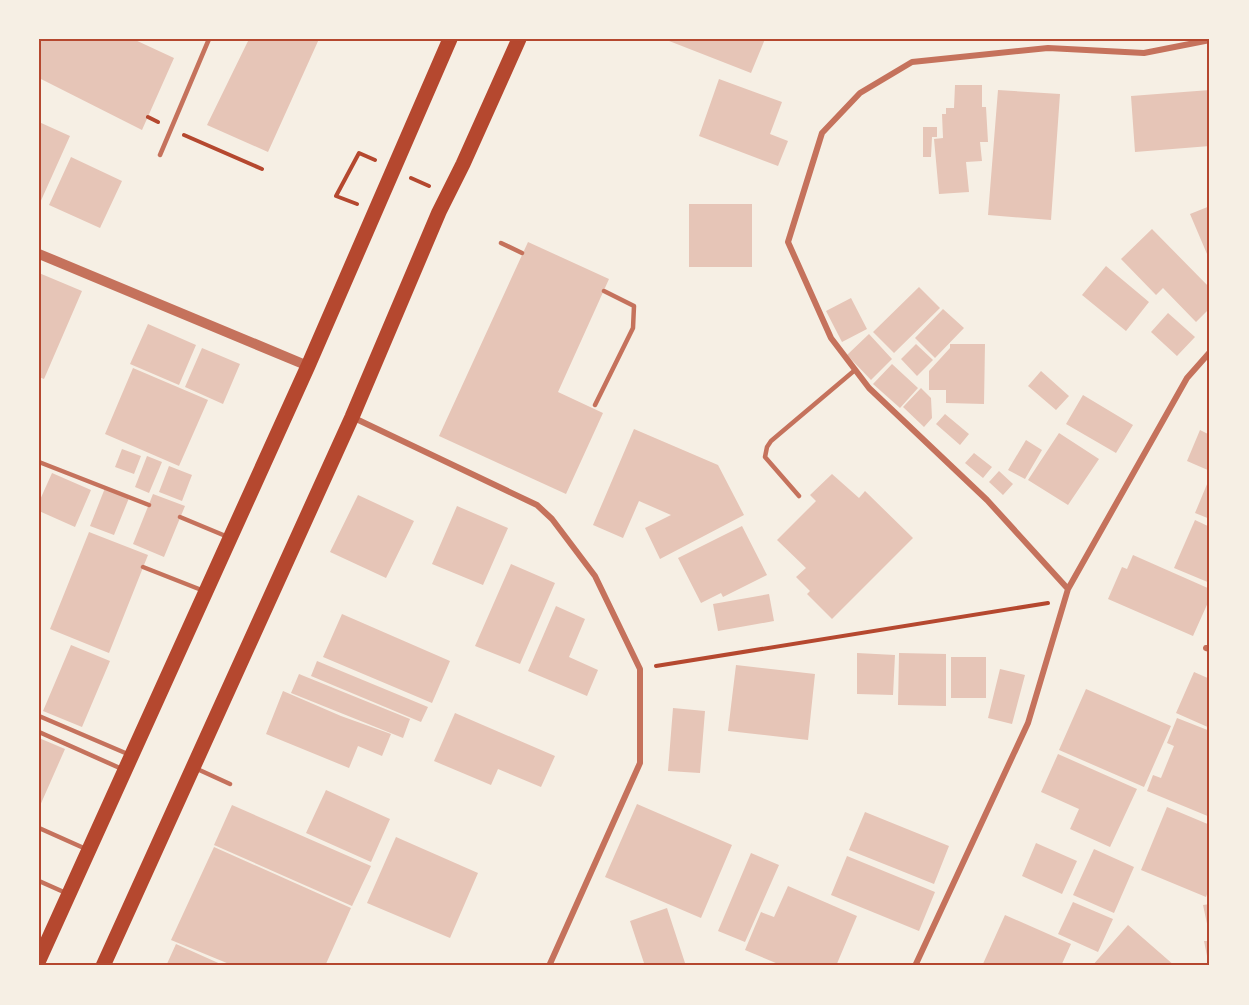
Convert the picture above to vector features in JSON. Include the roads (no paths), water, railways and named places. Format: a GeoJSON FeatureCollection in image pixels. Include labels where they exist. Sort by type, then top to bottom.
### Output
{"type":"FeatureCollection","features":[{"type":"Feature","properties":{"kind":"main road"},"geometry":{"type":"LineString","coordinates":[[39,960],[43,939],[68,894],[126,770],[308,366],[450,39]]}},
{"type":"Feature","properties":{"kind":"main road"},"geometry":{"type":"LineString","coordinates":[[103,966],[351,417],[439,212],[519,39]]}},
{"type":"Feature","properties":{"kind":"street"},"geometry":{"type":"LineString","coordinates":[[1068,589],[987,500],[868,388],[831,338],[788,242],[822,133],[860,93],[912,62],[1048,48],[1144,53],[1210,40]]}},
{"type":"Feature","properties":{"kind":"street"},"geometry":{"type":"LineString","coordinates":[[39,254],[308,366]]}},
{"type":"Feature","properties":{"kind":"street"},"geometry":{"type":"LineString","coordinates":[[915,966],[1028,723],[1068,589],[1186,378],[1210,352]]}},
{"type":"Feature","properties":{"kind":"street"},"geometry":{"type":"LineString","coordinates":[[351,417],[537,505],[552,519],[595,576],[640,669],[640,763],[549,966]]}},
{"type":"Feature","properties":{"kind":"lane"},"geometry":{"type":"LineString","coordinates":[[160,155],[209,39]]}},
{"type":"Feature","properties":{"kind":"lane"},"geometry":{"type":"LineString","coordinates":[[501,243],[522,253]]}},
{"type":"Feature","properties":{"kind":"lane"},"geometry":{"type":"LineString","coordinates":[[595,405],[633,328],[634,306],[604,291]]}},
{"type":"Feature","properties":{"kind":"lane"},"geometry":{"type":"LineString","coordinates":[[799,496],[765,457],[767,447],[771,441],[855,370]]}},
{"type":"Feature","properties":{"kind":"lane"},"geometry":{"type":"LineString","coordinates":[[39,462],[149,504]]}},
{"type":"Feature","properties":{"kind":"lane"},"geometry":{"type":"LineString","coordinates":[[180,517],[230,538]]}},
{"type":"Feature","properties":{"kind":"lane"},"geometry":{"type":"LineString","coordinates":[[143,567],[206,592]]}},
{"type":"Feature","properties":{"kind":"lane"},"geometry":{"type":"LineString","coordinates":[[39,716],[132,756]]}},
{"type":"Feature","properties":{"kind":"lane"},"geometry":{"type":"LineString","coordinates":[[39,732],[126,770]]}},
{"type":"Feature","properties":{"kind":"lane"},"geometry":{"type":"LineString","coordinates":[[193,767],[230,784]]}},
{"type":"Feature","properties":{"kind":"lane"},"geometry":{"type":"LineString","coordinates":[[39,828],[88,851]]}},
{"type":"Feature","properties":{"kind":"lane"},"geometry":{"type":"LineString","coordinates":[[39,882],[68,894]]}}]}
